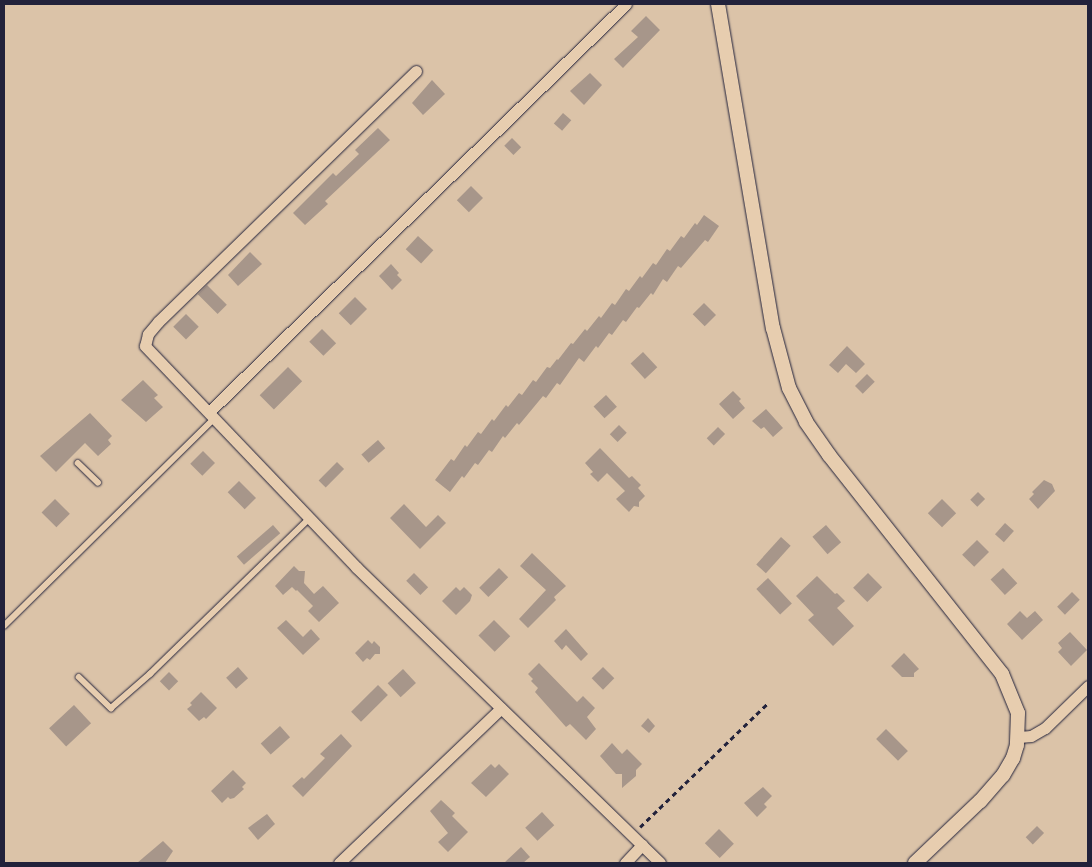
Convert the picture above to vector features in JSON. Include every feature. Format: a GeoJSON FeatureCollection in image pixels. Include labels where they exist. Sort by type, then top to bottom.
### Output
{"type":"FeatureCollection","features":[{"type":"Feature","properties":{"kind":"street"},"geometry":{"type":"LineString","coordinates":[[211,415],[626,4]]}},
{"type":"Feature","properties":{"kind":"street"},"geometry":{"type":"LineString","coordinates":[[718,4],[773,328],[789,388],[806,422],[829,455],[1002,674],[1016,705],[1019,736],[1013,758],[998,781],[915,863]]}},
{"type":"Feature","properties":{"kind":"street"},"geometry":{"type":"LineString","coordinates":[[416,71],[148,334],[145,346],[309,519],[660,863]]}},
{"type":"Feature","properties":{"kind":"street"},"geometry":{"type":"LineString","coordinates":[[1019,736],[1031,736],[1045,728],[1088,686]]}},
{"type":"Feature","properties":{"kind":"street"},"geometry":{"type":"LineString","coordinates":[[339,863],[501,708]]}},
{"type":"Feature","properties":{"kind":"street"},"geometry":{"type":"LineString","coordinates":[[625,863],[642,845]]}},
{"type":"Feature","properties":{"kind":"lane"},"geometry":{"type":"LineString","coordinates":[[4,626],[211,415]]}},
{"type":"Feature","properties":{"kind":"lane"},"geometry":{"type":"LineString","coordinates":[[78,463],[98,482]]}},
{"type":"Feature","properties":{"kind":"lane"},"geometry":{"type":"LineString","coordinates":[[79,677],[111,708],[309,519]]}},
{"type":"Feature","properties":{"kind":"path"},"geometry":{"type":"LineString","coordinates":[[631,835],[768,703]]}},
{"type":"Feature","properties":{"kind":"building"},"geometry":{"type":"Polygon","coordinates":[[[646,16],[660,30],[623,68],[614,59],[638,37],[631,31],[646,16]]]}},
{"type":"Feature","properties":{"kind":"building"},"geometry":{"type":"Polygon","coordinates":[[[590,73],[602,85],[584,105],[570,91],[590,73]]]}},
{"type":"Feature","properties":{"kind":"building"},"geometry":{"type":"Polygon","coordinates":[[[432,80],[445,94],[423,115],[412,103],[432,80]]]}},
{"type":"Feature","properties":{"kind":"building"},"geometry":{"type":"Polygon","coordinates":[[[563,113],[571,120],[562,131],[554,124],[563,113]]]}},
{"type":"Feature","properties":{"kind":"building"},"geometry":{"type":"Polygon","coordinates":[[[378,128],[390,140],[325,201],[328,204],[305,225],[293,213],[333,173],[336,176],[359,154],[355,150],[378,128]]]}},
{"type":"Feature","properties":{"kind":"building"},"geometry":{"type":"Polygon","coordinates":[[[512,138],[521,147],[513,155],[504,146],[512,138]]]}},
{"type":"Feature","properties":{"kind":"building"},"geometry":{"type":"Polygon","coordinates":[[[471,186],[483,198],[469,212],[457,200],[471,186]]]}},
{"type":"Feature","properties":{"kind":"building"},"geometry":{"type":"Polygon","coordinates":[[[704,215],[719,226],[708,242],[705,240],[681,268],[678,266],[667,282],[663,279],[653,295],[651,293],[639,308],[637,307],[626,322],[623,320],[612,335],[609,333],[584,362],[579,358],[560,385],[557,383],[546,398],[543,396],[519,425],[517,423],[505,438],[503,436],[492,452],[489,450],[478,465],[475,463],[450,492],[435,480],[451,459],[454,461],[465,445],[467,447],[478,432],[481,434],[506,405],[508,407],[519,393],[522,395],[533,380],[536,382],[547,367],[550,368],[558,360],[585,329],[587,331],[599,316],[601,318],[612,303],[615,305],[626,289],[629,291],[640,276],[642,278],[653,263],[656,265],[667,249],[670,251],[681,236],[684,238],[695,223],[697,225],[704,215]]]}},
{"type":"Feature","properties":{"kind":"building"},"geometry":{"type":"Polygon","coordinates":[[[418,236],[433,250],[421,263],[406,249],[418,236]]]}},
{"type":"Feature","properties":{"kind":"building"},"geometry":{"type":"Polygon","coordinates":[[[250,252],[262,264],[238,286],[228,275],[250,252]]]}},
{"type":"Feature","properties":{"kind":"building"},"geometry":{"type":"Polygon","coordinates":[[[391,264],[402,280],[392,290],[379,276],[391,264]]]}},
{"type":"Feature","properties":{"kind":"building"},"geometry":{"type":"Polygon","coordinates":[[[207,285],[227,305],[218,314],[198,294],[207,285]]]}},
{"type":"Feature","properties":{"kind":"building"},"geometry":{"type":"Polygon","coordinates":[[[355,297],[367,309],[351,325],[339,313],[355,297]]]}},
{"type":"Feature","properties":{"kind":"building"},"geometry":{"type":"Polygon","coordinates":[[[704,303],[716,315],[705,326],[693,314],[704,303]]]}},
{"type":"Feature","properties":{"kind":"building"},"geometry":{"type":"Polygon","coordinates":[[[186,314],[199,327],[186,339],[173,327],[186,314]]]}},
{"type":"Feature","properties":{"kind":"building"},"geometry":{"type":"Polygon","coordinates":[[[322,329],[336,343],[323,356],[309,342],[322,329]]]}},
{"type":"Feature","properties":{"kind":"building"},"geometry":{"type":"Polygon","coordinates":[[[847,346],[865,364],[856,373],[846,364],[838,373],[829,365],[847,346]]]}},
{"type":"Feature","properties":{"kind":"building"},"geometry":{"type":"Polygon","coordinates":[[[643,352],[657,367],[645,379],[631,364],[643,352]]]}},
{"type":"Feature","properties":{"kind":"building"},"geometry":{"type":"Polygon","coordinates":[[[288,367],[302,381],[274,409],[260,395],[288,367]]]}},
{"type":"Feature","properties":{"kind":"building"},"geometry":{"type":"Polygon","coordinates":[[[867,374],[875,382],[863,394],[855,386],[867,374]]]}},
{"type":"Feature","properties":{"kind":"building"},"geometry":{"type":"Polygon","coordinates":[[[143,380],[158,395],[154,398],[163,407],[146,422],[121,400],[143,380]]]}},
{"type":"Feature","properties":{"kind":"building"},"geometry":{"type":"Polygon","coordinates":[[[733,391],[741,399],[739,401],[745,408],[733,419],[719,404],[733,391]]]}},
{"type":"Feature","properties":{"kind":"building"},"geometry":{"type":"Polygon","coordinates":[[[606,395],[617,407],[604,418],[594,407],[606,395]]]}},
{"type":"Feature","properties":{"kind":"building"},"geometry":{"type":"Polygon","coordinates":[[[766,409],[783,428],[773,437],[764,427],[761,429],[752,421],[766,409]]]}},
{"type":"Feature","properties":{"kind":"building"},"geometry":{"type":"Polygon","coordinates":[[[90,413],[112,436],[108,440],[111,444],[98,456],[85,443],[56,472],[40,456],[90,413]]]}},
{"type":"Feature","properties":{"kind":"building"},"geometry":{"type":"Polygon","coordinates":[[[619,425],[627,433],[618,442],[610,434],[619,425]]]}},
{"type":"Feature","properties":{"kind":"building"},"geometry":{"type":"Polygon","coordinates":[[[718,427],[725,434],[714,445],[707,438],[718,427]]]}},
{"type":"Feature","properties":{"kind":"building"},"geometry":{"type":"Polygon","coordinates":[[[378,440],[385,448],[369,463],[361,454],[378,440]]]}},
{"type":"Feature","properties":{"kind":"building"},"geometry":{"type":"Polygon","coordinates":[[[600,448],[629,478],[632,476],[641,485],[638,488],[645,496],[639,502],[639,507],[634,506],[629,512],[616,499],[625,491],[607,473],[598,482],[590,474],[593,472],[585,463],[600,448]]]}},
{"type":"Feature","properties":{"kind":"building"},"geometry":{"type":"Polygon","coordinates":[[[203,451],[215,463],[202,476],[190,464],[203,451]]]}},
{"type":"Feature","properties":{"kind":"building"},"geometry":{"type":"Polygon","coordinates":[[[337,462],[344,469],[326,487],[319,480],[337,462]]]}},
{"type":"Feature","properties":{"kind":"building"},"geometry":{"type":"Polygon","coordinates":[[[1044,480],[1052,484],[1055,491],[1038,509],[1029,499],[1034,494],[1032,492],[1044,480]]]}},
{"type":"Feature","properties":{"kind":"building"},"geometry":{"type":"Polygon","coordinates":[[[239,481],[256,498],[245,509],[228,492],[239,481]]]}},
{"type":"Feature","properties":{"kind":"building"},"geometry":{"type":"Polygon","coordinates":[[[978,492],[985,499],[977,507],[970,500],[978,492]]]}},
{"type":"Feature","properties":{"kind":"building"},"geometry":{"type":"Polygon","coordinates":[[[55,499],[70,514],[56,527],[42,512],[55,499]]]}},
{"type":"Feature","properties":{"kind":"building"},"geometry":{"type":"Polygon","coordinates":[[[942,499],[956,513],[942,527],[928,513],[942,499]]]}},
{"type":"Feature","properties":{"kind":"building"},"geometry":{"type":"Polygon","coordinates":[[[404,504],[426,527],[438,515],[446,523],[420,549],[390,518],[404,504]]]}},
{"type":"Feature","properties":{"kind":"building"},"geometry":{"type":"Polygon","coordinates":[[[1005,523],[1014,531],[1004,542],[995,534],[1005,523]]]}},
{"type":"Feature","properties":{"kind":"building"},"geometry":{"type":"Polygon","coordinates":[[[273,525],[280,533],[244,565],[237,556],[273,525]]]}},
{"type":"Feature","properties":{"kind":"building"},"geometry":{"type":"Polygon","coordinates":[[[826,525],[841,542],[828,554],[812,537],[826,525]]]}},
{"type":"Feature","properties":{"kind":"building"},"geometry":{"type":"Polygon","coordinates":[[[781,537],[791,546],[766,573],[756,564],[781,537]]]}},
{"type":"Feature","properties":{"kind":"building"},"geometry":{"type":"Polygon","coordinates":[[[977,540],[989,552],[974,567],[962,555],[977,540]]]}},
{"type":"Feature","properties":{"kind":"building"},"geometry":{"type":"Polygon","coordinates":[[[532,553],[566,586],[554,597],[556,600],[528,628],[519,619],[546,590],[520,566],[532,553]]]}},
{"type":"Feature","properties":{"kind":"building"},"geometry":{"type":"Polygon","coordinates":[[[294,566],[299,571],[305,571],[304,583],[314,594],[323,586],[339,603],[319,622],[308,611],[313,606],[297,590],[292,587],[283,595],[275,586],[294,566]]]}},
{"type":"Feature","properties":{"kind":"building"},"geometry":{"type":"Polygon","coordinates":[[[499,568],[508,577],[488,597],[479,588],[499,568]]]}},
{"type":"Feature","properties":{"kind":"building"},"geometry":{"type":"Polygon","coordinates":[[[1003,568],[1017,583],[1005,595],[991,580],[1003,568]]]}},
{"type":"Feature","properties":{"kind":"building"},"geometry":{"type":"Polygon","coordinates":[[[414,573],[428,587],[420,595],[406,581],[414,573]]]}},
{"type":"Feature","properties":{"kind":"building"},"geometry":{"type":"Polygon","coordinates":[[[868,573],[882,587],[867,602],[853,588],[868,573]]]}},
{"type":"Feature","properties":{"kind":"building"},"geometry":{"type":"Polygon","coordinates":[[[817,576],[845,601],[837,608],[854,626],[833,646],[808,620],[814,615],[796,596],[817,576]]]}},
{"type":"Feature","properties":{"kind":"building"},"geometry":{"type":"Polygon","coordinates":[[[768,578],[792,604],[780,615],[756,589],[768,578]]]}},
{"type":"Feature","properties":{"kind":"building"},"geometry":{"type":"Polygon","coordinates":[[[456,587],[460,591],[464,587],[472,595],[470,601],[456,615],[442,601],[456,587]]]}},
{"type":"Feature","properties":{"kind":"building"},"geometry":{"type":"Polygon","coordinates":[[[1072,592],[1080,600],[1065,615],[1057,607],[1072,592]]]}},
{"type":"Feature","properties":{"kind":"building"},"geometry":{"type":"Polygon","coordinates":[[[1020,611],[1027,618],[1035,611],[1043,620],[1022,640],[1007,624],[1020,611]]]}},
{"type":"Feature","properties":{"kind":"building"},"geometry":{"type":"Polygon","coordinates":[[[286,620],[303,637],[311,629],[320,639],[303,655],[277,628],[286,620]]]}},
{"type":"Feature","properties":{"kind":"building"},"geometry":{"type":"Polygon","coordinates":[[[494,620],[510,636],[495,652],[478,636],[494,620]]]}},
{"type":"Feature","properties":{"kind":"building"},"geometry":{"type":"Polygon","coordinates":[[[566,629],[588,654],[581,661],[566,645],[562,650],[554,641],[566,629]]]}},
{"type":"Feature","properties":{"kind":"building"},"geometry":{"type":"Polygon","coordinates":[[[1070,632],[1087,650],[1071,666],[1058,652],[1062,648],[1058,643],[1070,632]]]}},
{"type":"Feature","properties":{"kind":"building"},"geometry":{"type":"Polygon","coordinates":[[[368,640],[372,644],[374,641],[380,647],[380,654],[375,654],[370,660],[367,658],[363,662],[355,653],[368,640]]]}},
{"type":"Feature","properties":{"kind":"building"},"geometry":{"type":"Polygon","coordinates":[[[904,653],[919,669],[914,673],[914,677],[902,677],[891,666],[904,653]]]}},
{"type":"Feature","properties":{"kind":"building"},"geometry":{"type":"Polygon","coordinates":[[[539,663],[577,702],[583,696],[595,708],[587,717],[596,729],[586,740],[570,724],[566,727],[535,692],[538,688],[531,681],[533,679],[528,674],[539,663]]]}},
{"type":"Feature","properties":{"kind":"building"},"geometry":{"type":"Polygon","coordinates":[[[238,667],[248,678],[236,689],[226,678],[238,667]]]}},
{"type":"Feature","properties":{"kind":"building"},"geometry":{"type":"Polygon","coordinates":[[[603,667],[614,678],[603,690],[592,678],[603,667]]]}},
{"type":"Feature","properties":{"kind":"building"},"geometry":{"type":"Polygon","coordinates":[[[403,669],[416,683],[401,697],[388,683],[403,669]]]}},
{"type":"Feature","properties":{"kind":"building"},"geometry":{"type":"Polygon","coordinates":[[[169,672],[178,681],[169,690],[160,681],[169,672]]]}},
{"type":"Feature","properties":{"kind":"building"},"geometry":{"type":"Polygon","coordinates":[[[378,685],[388,695],[361,722],[351,712],[378,685]]]}},
{"type":"Feature","properties":{"kind":"building"},"geometry":{"type":"Polygon","coordinates":[[[201,692],[217,708],[206,719],[204,717],[199,721],[187,709],[201,692]]]}},
{"type":"Feature","properties":{"kind":"building"},"geometry":{"type":"Polygon","coordinates":[[[74,705],[91,723],[66,746],[49,728],[74,705]]]}},
{"type":"Feature","properties":{"kind":"building"},"geometry":{"type":"Polygon","coordinates":[[[648,718],[655,726],[649,733],[641,726],[648,718]]]}},
{"type":"Feature","properties":{"kind":"building"},"geometry":{"type":"Polygon","coordinates":[[[280,726],[290,737],[271,755],[261,743],[280,726]]]}},
{"type":"Feature","properties":{"kind":"building"},"geometry":{"type":"Polygon","coordinates":[[[886,729],[908,751],[898,761],[876,739],[886,729]]]}},
{"type":"Feature","properties":{"kind":"building"},"geometry":{"type":"Polygon","coordinates":[[[341,734],[352,746],[303,797],[292,786],[302,777],[304,779],[325,758],[320,754],[341,734]]]}},
{"type":"Feature","properties":{"kind":"building"},"geometry":{"type":"Polygon","coordinates":[[[612,743],[622,754],[627,749],[642,764],[636,770],[636,776],[622,788],[622,774],[616,774],[600,756],[612,743]]]}},
{"type":"Feature","properties":{"kind":"building"},"geometry":{"type":"Polygon","coordinates":[[[491,764],[495,768],[499,764],[509,774],[486,797],[471,783],[491,764]]]}},
{"type":"Feature","properties":{"kind":"building"},"geometry":{"type":"Polygon","coordinates":[[[233,770],[246,783],[242,787],[244,789],[234,798],[230,799],[228,797],[222,803],[211,791],[233,770]]]}},
{"type":"Feature","properties":{"kind":"building"},"geometry":{"type":"Polygon","coordinates":[[[763,787],[772,796],[764,804],[767,807],[757,817],[744,803],[763,787]]]}},
{"type":"Feature","properties":{"kind":"building"},"geometry":{"type":"Polygon","coordinates":[[[441,800],[455,813],[452,816],[468,832],[448,852],[438,842],[448,833],[430,811],[441,800]]]}},
{"type":"Feature","properties":{"kind":"building"},"geometry":{"type":"Polygon","coordinates":[[[542,812],[554,825],[537,841],[525,828],[542,812]]]}},
{"type":"Feature","properties":{"kind":"building"},"geometry":{"type":"Polygon","coordinates":[[[267,814],[275,824],[258,840],[248,828],[267,814]]]}},
{"type":"Feature","properties":{"kind":"building"},"geometry":{"type":"Polygon","coordinates":[[[1037,826],[1044,833],[1033,844],[1026,837],[1037,826]]]}},
{"type":"Feature","properties":{"kind":"building"},"geometry":{"type":"Polygon","coordinates":[[[719,829],[734,844],[720,858],[705,843],[719,829]]]}},
{"type":"Feature","properties":{"kind":"building"},"geometry":{"type":"Polygon","coordinates":[[[163,841],[173,851],[165,863],[137,863],[163,841]]]}},
{"type":"Feature","properties":{"kind":"building"},"geometry":{"type":"Polygon","coordinates":[[[521,847],[530,857],[523,863],[504,863],[521,847]]]}}]}
